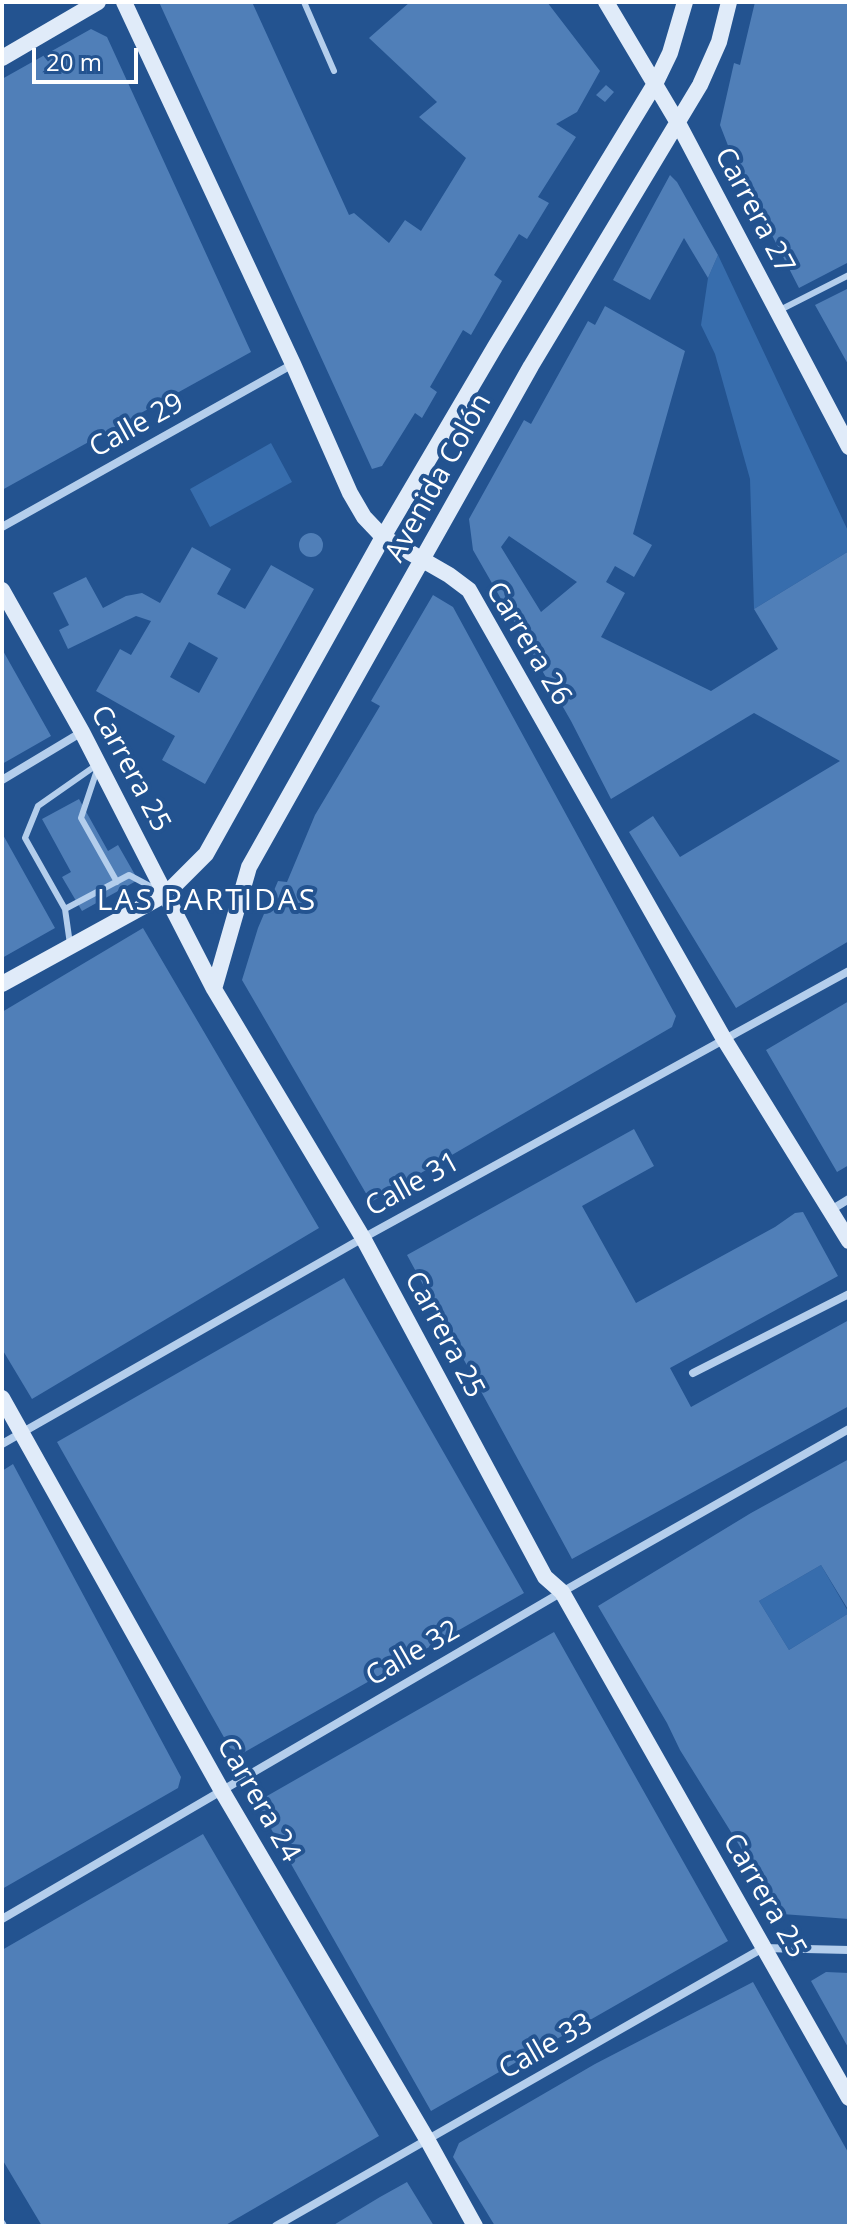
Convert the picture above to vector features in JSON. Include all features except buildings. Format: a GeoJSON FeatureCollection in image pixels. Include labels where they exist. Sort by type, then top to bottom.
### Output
{"type":"FeatureCollection","features":[{"type":"Feature","properties":{"kind":"main road"},"geometry":{"type":"LineString","coordinates":[[2,58],[98,2]]}},
{"type":"Feature","properties":{"kind":"main road","name":"Carrera 26"},"geometry":{"type":"LineString","coordinates":[[124,2],[350,493],[364,517],[383,537],[469,590],[724,1039],[849,1241]]}},
{"type":"Feature","properties":{"kind":"main road","name":"Carrera 27"},"geometry":{"type":"LineString","coordinates":[[606,2],[656,82],[849,447]]}},
{"type":"Feature","properties":{"kind":"main road","name":"Avenida Colón"},"geometry":{"type":"LineString","coordinates":[[2,984],[166,894],[206,854],[383,537],[656,82],[670,53],[685,2]]}},
{"type":"Feature","properties":{"kind":"main road","name":"Avenida Colón"},"geometry":{"type":"LineString","coordinates":[[214,989],[249,867],[531,366],[700,85],[719,42],[729,2]]}},
{"type":"Feature","properties":{"kind":"main road","name":"Carrera 25"},"geometry":{"type":"LineString","coordinates":[[2,590],[82,732],[214,989],[363,1238],[545,1577],[562,1592],[849,2098]]}},
{"type":"Feature","properties":{"kind":"main road","name":"Carrera 24"},"geometry":{"type":"LineString","coordinates":[[2,1398],[222,1791],[475,2226]]}},
{"type":"Feature","properties":{"kind":"street","name":"Calle 29"},"geometry":{"type":"LineString","coordinates":[[2,527],[293,364]]}},
{"type":"Feature","properties":{"kind":"street"},"geometry":{"type":"LineString","coordinates":[[2,780],[82,732]]}},
{"type":"Feature","properties":{"kind":"street","name":"Calle 31"},"geometry":{"type":"LineString","coordinates":[[2,1444],[363,1238],[849,971]]}},
{"type":"Feature","properties":{"kind":"street"},"geometry":{"type":"LineString","coordinates":[[830,1211],[849,1199]]}},
{"type":"Feature","properties":{"kind":"street"},"geometry":{"type":"LineString","coordinates":[[693,1373],[849,1294]]}},
{"type":"Feature","properties":{"kind":"street","name":"Calle 32"},"geometry":{"type":"LineString","coordinates":[[2,1919],[562,1592],[849,1429]]}},
{"type":"Feature","properties":{"kind":"street"},"geometry":{"type":"LineString","coordinates":[[763,1948],[849,1950]]}},
{"type":"Feature","properties":{"kind":"street","name":"Calle 33"},"geometry":{"type":"LineString","coordinates":[[276,2226],[763,1948]]}},
{"type":"Feature","properties":{"kind":"lane"},"geometry":{"type":"LineString","coordinates":[[304,2],[334,71]]}},
{"type":"Feature","properties":{"kind":"lane"},"geometry":{"type":"LineString","coordinates":[[778,311],[849,275]]}},
{"type":"Feature","properties":{"kind":"lane"},"geometry":{"type":"LineString","coordinates":[[98,764],[81,818],[117,882]]}},
{"type":"Feature","properties":{"kind":"lane"},"geometry":{"type":"LineString","coordinates":[[71,945],[65,909],[25,838],[38,806],[98,764]]}},
{"type":"Feature","properties":{"kind":"lane"},"geometry":{"type":"LineString","coordinates":[[65,909],[129,875],[166,894]]}},
{"type":"Feature","properties":{"kind":"shaded area"},"geometry":{"type":"Polygon","coordinates":[[[718,255],[849,533],[849,551],[754,609],[750,479],[715,354],[701,325],[708,278],[718,255]]]}},
{"type":"Feature","properties":{"kind":"shaded area"},"geometry":{"type":"Polygon","coordinates":[[[271,443],[292,482],[210,527],[190,489],[271,443]]]}},
{"type":"Feature","properties":{"kind":"shaded area"},"geometry":{"type":"Polygon","coordinates":[[[821,1565],[849,1613],[789,1650],[759,1601],[821,1565]]]}},
{"type":"Feature","properties":{"kind":"district","name":"LAS PARTIDAS"},"geometry":{"type":"Point","coordinates":[207,901]}}]}
